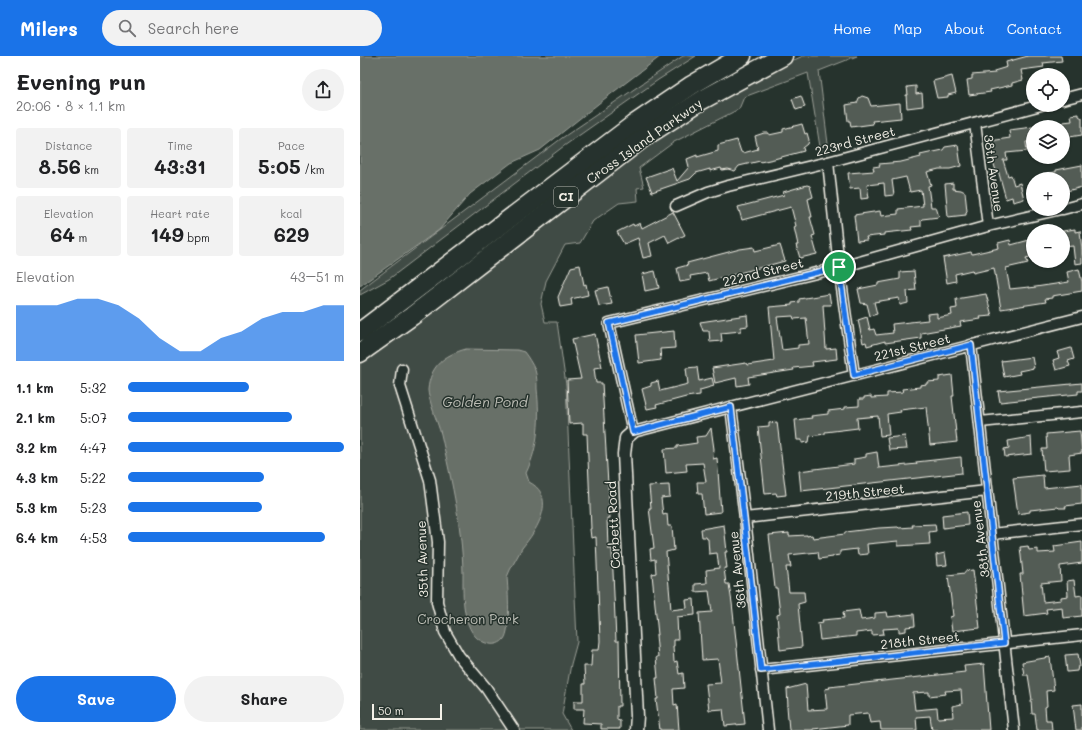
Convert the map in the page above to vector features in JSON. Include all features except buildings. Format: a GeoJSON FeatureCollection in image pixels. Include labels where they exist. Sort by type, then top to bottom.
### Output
{"type":"FeatureCollection","features":[{"type":"Feature","properties":{"kind":"highway","name":"Cross Island Parkway"},"geometry":{"type":"LineString","coordinates":[[360,332],[633,125],[692,85],[742,56]]}},
{"type":"Feature","properties":{"kind":"highway","name":"Cross Island Parkway"},"geometry":{"type":"LineString","coordinates":[[360,353],[412,316],[643,138],[702,100],[783,56]]}},
{"type":"Feature","properties":{"kind":"street"},"geometry":{"type":"LineString","coordinates":[[1070,97],[1082,94]]}},
{"type":"Feature","properties":{"kind":"street","name":"223rd Street"},"geometry":{"type":"LineString","coordinates":[[676,206],[708,192],[828,162],[1026,109]]}},
{"type":"Feature","properties":{"kind":"street","name":"38th Avenue"},"geometry":{"type":"LineString","coordinates":[[974,123],[988,226]]}},
{"type":"Feature","properties":{"kind":"street"},"geometry":{"type":"LineString","coordinates":[[828,162],[839,267],[854,375]]}},
{"type":"Feature","properties":{"kind":"street","name":"222nd Street"},"geometry":{"type":"LineString","coordinates":[[1070,207],[1082,204]]}},
{"type":"Feature","properties":{"kind":"street","name":"222nd Street"},"geometry":{"type":"LineString","coordinates":[[633,432],[609,323],[839,267],[988,226],[1032,216]]}},
{"type":"Feature","properties":{"kind":"street","name":"221st Street"},"geometry":{"type":"LineString","coordinates":[[633,432],[1082,316]]}},
{"type":"Feature","properties":{"kind":"street","name":"38th Avenue"},"geometry":{"type":"LineString","coordinates":[[971,345],[1014,730]]}},
{"type":"Feature","properties":{"kind":"street","name":"35th Avenue"},"geometry":{"type":"LineString","coordinates":[[402,368],[400,386],[430,480],[438,542],[436,602],[445,632],[459,656],[486,688],[514,730]]}},
{"type":"Feature","properties":{"kind":"street","name":"36th Avenue"},"geometry":{"type":"LineString","coordinates":[[731,407],[768,730]]}},
{"type":"Feature","properties":{"kind":"street"},"geometry":{"type":"LineString","coordinates":[[980,422],[1082,412]]}},
{"type":"Feature","properties":{"kind":"street","name":"Corbett Road"},"geometry":{"type":"LineString","coordinates":[[633,432],[626,438],[624,454],[636,730]]}},
{"type":"Feature","properties":{"kind":"street","name":"219th Street"},"geometry":{"type":"LineString","coordinates":[[744,518],[987,491]]}},
{"type":"Feature","properties":{"kind":"street"},"geometry":{"type":"LineString","coordinates":[[992,534],[1082,524]]}},
{"type":"Feature","properties":{"kind":"street","name":"218th Street"},"geometry":{"type":"LineString","coordinates":[[761,670],[1082,635]]}},
{"type":"Feature","properties":{"kind":"green space"},"geometry":{"type":"Polygon","coordinates":[[[683,56],[696,56],[658,80],[564,146],[389,279],[360,295],[360,290],[562,138],[683,56]]]}},
{"type":"Feature","properties":{"kind":"green space","name":"Crocheron Park"},"geometry":{"type":"Polygon","coordinates":[[[803,56],[857,56],[819,71],[829,152],[821,153],[808,73],[744,97],[739,109],[674,142],[639,168],[644,187],[637,188],[638,201],[619,203],[593,221],[580,243],[565,245],[546,281],[541,304],[545,322],[557,322],[566,385],[577,642],[571,664],[562,714],[571,730],[360,730],[360,358],[644,145],[745,82],[803,56]]]}},
{"type":"Feature","properties":{"kind":"water"},"geometry":{"type":"Polygon","coordinates":[[[360,56],[661,56],[540,150],[511,163],[470,194],[439,230],[360,286],[360,56]]]}},
{"type":"Feature","properties":{"kind":"water","name":"Golden Pond"},"geometry":{"type":"Polygon","coordinates":[[[466,349],[517,350],[524,352],[535,370],[537,380],[538,432],[534,453],[526,473],[529,482],[536,487],[543,498],[542,512],[537,526],[531,537],[522,548],[507,577],[508,627],[504,639],[500,643],[494,644],[481,641],[475,636],[470,629],[467,620],[464,601],[462,546],[456,508],[441,434],[428,394],[429,382],[435,368],[445,358],[466,349]]]}},
{"type":"Feature","properties":{"kind":"route"},"geometry":{"type":"LineString","coordinates":[[839,267],[854,375],[971,345],[1004,643],[761,670],[731,407],[633,432],[609,323],[839,267]]}}]}
